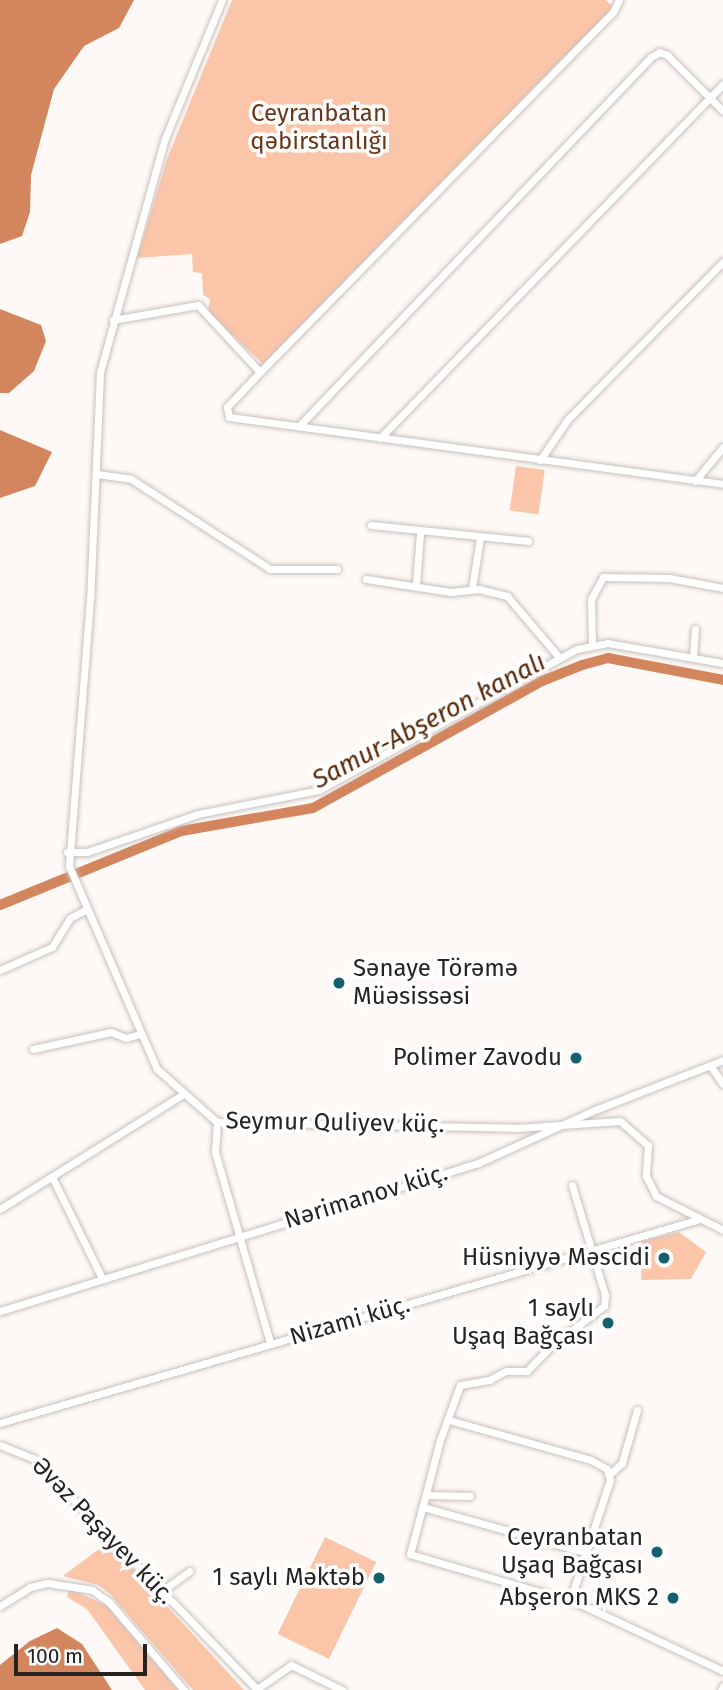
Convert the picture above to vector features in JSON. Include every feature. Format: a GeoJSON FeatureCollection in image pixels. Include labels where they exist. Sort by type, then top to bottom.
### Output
{"type":"FeatureCollection","features":[{"type":"Feature","properties":{"kind":"street","name":"Seymur Quliyev küç."},"geometry":{"type":"LineString","coordinates":[[222,0],[165,138],[100,373],[97,474],[80,749],[67,852],[69,866],[157,1069],[182,1095],[217,1122],[517,1128],[564,1124]]}},
{"type":"Feature","properties":{"kind":"street"},"geometry":{"type":"LineString","coordinates":[[619,0],[613,12],[260,372],[226,413],[238,420],[723,484]]}},
{"type":"Feature","properties":{"kind":"street"},"geometry":{"type":"LineString","coordinates":[[299,426],[651,57],[660,52],[667,55],[723,111]]}},
{"type":"Feature","properties":{"kind":"street"},"geometry":{"type":"LineString","coordinates":[[380,438],[723,84]]}},
{"type":"Feature","properties":{"kind":"street"},"geometry":{"type":"LineString","coordinates":[[540,460],[568,419],[723,262]]}},
{"type":"Feature","properties":{"kind":"street"},"geometry":{"type":"LineString","coordinates":[[113,320],[198,305],[260,372]]}},
{"type":"Feature","properties":{"kind":"street"},"geometry":{"type":"LineString","coordinates":[[695,481],[723,447]]}},
{"type":"Feature","properties":{"kind":"street"},"geometry":{"type":"LineString","coordinates":[[97,474],[131,479],[270,569],[337,569]]}},
{"type":"Feature","properties":{"kind":"street"},"geometry":{"type":"LineString","coordinates":[[372,525],[420,533],[528,541]]}},
{"type":"Feature","properties":{"kind":"street"},"geometry":{"type":"LineString","coordinates":[[416,584],[420,533]]}},
{"type":"Feature","properties":{"kind":"street"},"geometry":{"type":"LineString","coordinates":[[472,588],[480,538]]}},
{"type":"Feature","properties":{"kind":"street"},"geometry":{"type":"LineString","coordinates":[[592,645],[591,599],[603,577],[669,578],[723,588]]}},
{"type":"Feature","properties":{"kind":"street"},"geometry":{"type":"LineString","coordinates":[[366,579],[416,584],[451,592],[472,588],[514,600],[558,656]]}},
{"type":"Feature","properties":{"kind":"street"},"geometry":{"type":"LineString","coordinates":[[692,657],[695,629]]}},
{"type":"Feature","properties":{"kind":"street"},"geometry":{"type":"LineString","coordinates":[[67,852],[87,852],[198,814],[319,790],[558,656],[592,645],[626,645],[723,663]]}},
{"type":"Feature","properties":{"kind":"street"},"geometry":{"type":"LineString","coordinates":[[0,970],[52,947],[71,918],[87,909]]}},
{"type":"Feature","properties":{"kind":"street"},"geometry":{"type":"LineString","coordinates":[[33,1048],[111,1031],[126,1038],[140,1034]]}},
{"type":"Feature","properties":{"kind":"street","name":"Nərimanov küç."},"geometry":{"type":"LineString","coordinates":[[0,1311],[478,1163],[564,1124],[723,1060]]}},
{"type":"Feature","properties":{"kind":"street"},"geometry":{"type":"LineString","coordinates":[[710,1065],[723,1084]]}},
{"type":"Feature","properties":{"kind":"street"},"geometry":{"type":"LineString","coordinates":[[0,1209],[182,1095]]}},
{"type":"Feature","properties":{"kind":"street"},"geometry":{"type":"LineString","coordinates":[[564,1124],[608,1120],[631,1126],[648,1146],[649,1187],[656,1196],[723,1230]]}},
{"type":"Feature","properties":{"kind":"street"},"geometry":{"type":"LineString","coordinates":[[217,1122],[215,1152],[270,1343]]}},
{"type":"Feature","properties":{"kind":"street"},"geometry":{"type":"LineString","coordinates":[[52,1177],[102,1278]]}},
{"type":"Feature","properties":{"kind":"street"},"geometry":{"type":"LineString","coordinates":[[572,1185],[604,1306],[551,1346],[527,1371],[506,1371],[494,1379],[460,1385],[410,1554],[570,1600],[723,1671]]}},
{"type":"Feature","properties":{"kind":"street","name":"Nizami küç."},"geometry":{"type":"LineString","coordinates":[[0,1423],[700,1219]]}},
{"type":"Feature","properties":{"kind":"street"},"geometry":{"type":"LineString","coordinates":[[570,1600],[610,1474],[622,1463],[637,1410]]}},
{"type":"Feature","properties":{"kind":"street"},"geometry":{"type":"LineString","coordinates":[[449,1420],[591,1460],[610,1474]]}},
{"type":"Feature","properties":{"kind":"street","name":"Əvəz Paşayev küç."},"geometry":{"type":"LineString","coordinates":[[0,1445],[33,1458],[257,1689]]}},
{"type":"Feature","properties":{"kind":"street"},"geometry":{"type":"LineString","coordinates":[[426,1495],[470,1496]]}},
{"type":"Feature","properties":{"kind":"street"},"geometry":{"type":"LineString","coordinates":[[423,1507],[584,1552]]}},
{"type":"Feature","properties":{"kind":"street"},"geometry":{"type":"LineString","coordinates":[[162,1591],[190,1571]]}},
{"type":"Feature","properties":{"kind":"street"},"geometry":{"type":"LineString","coordinates":[[0,1606],[30,1587],[48,1583],[92,1590],[109,1602],[184,1690]]}},
{"type":"Feature","properties":{"kind":"street"},"geometry":{"type":"LineString","coordinates":[[257,1689],[291,1665],[342,1690]]}},
{"type":"Feature","properties":{"kind":"green space","name":"Ceyranbatan qəbirstanlığı"},"geometry":{"type":"Polygon","coordinates":[[[232,0],[606,0],[613,7],[263,364],[208,312],[210,299],[203,295],[202,273],[193,272],[192,254],[137,258],[167,159],[232,0]]]}},
{"type":"Feature","properties":{"kind":"green space"},"geometry":{"type":"Polygon","coordinates":[[[516,466],[545,470],[538,515],[510,511],[516,466]]]}},
{"type":"Feature","properties":{"kind":"green space"},"geometry":{"type":"Polygon","coordinates":[[[679,1232],[706,1252],[691,1279],[641,1280],[642,1241],[679,1232]]]}},
{"type":"Feature","properties":{"kind":"green space"},"geometry":{"type":"Polygon","coordinates":[[[325,1537],[376,1562],[329,1659],[278,1634],[325,1537]]]}},
{"type":"Feature","properties":{"kind":"green space"},"geometry":{"type":"Polygon","coordinates":[[[108,1542],[244,1690],[193,1690],[109,1593],[98,1585],[63,1576],[108,1542]]]}},
{"type":"Feature","properties":{"kind":"green space"},"geometry":{"type":"Polygon","coordinates":[[[70,1589],[106,1605],[178,1690],[145,1690],[87,1609],[67,1597],[70,1589]]]}},
{"type":"Feature","properties":{"kind":"shaded area"},"geometry":{"type":"Polygon","coordinates":[[[0,0],[134,0],[119,28],[84,46],[54,89],[31,175],[30,212],[22,236],[0,244],[0,0]]]}},
{"type":"Feature","properties":{"kind":"shaded area"},"geometry":{"type":"Polygon","coordinates":[[[0,309],[41,325],[46,341],[34,371],[9,393],[0,393],[0,309]]]}},
{"type":"Feature","properties":{"kind":"shaded area"},"geometry":{"type":"Polygon","coordinates":[[[0,430],[52,452],[35,486],[0,498],[0,430]]]}},
{"type":"Feature","properties":{"kind":"shaded area"},"geometry":{"type":"Polygon","coordinates":[[[57,1628],[82,1644],[112,1690],[0,1690],[0,1665],[30,1641],[57,1628]]]}},
{"type":"Feature","properties":{"kind":"waterway","name":"Samur-Abşeron kanalı"},"geometry":{"type":"LineString","coordinates":[[0,905],[181,831],[313,808],[542,681],[582,665],[608,658],[723,680]]}},
{"type":"Feature","properties":{"kind":"place","name":"Sənaye Törəmə Müəsissəsi"},"geometry":{"type":"Point","coordinates":[339,983]}},
{"type":"Feature","properties":{"kind":"place","name":"Polimer Zavodu"},"geometry":{"type":"Point","coordinates":[576,1058]}},
{"type":"Feature","properties":{"kind":"place","name":"Hüsniyyə Məscidi"},"geometry":{"type":"Point","coordinates":[664,1258]}},
{"type":"Feature","properties":{"kind":"place","name":"1 saylı Uşaq Bağçası"},"geometry":{"type":"Point","coordinates":[608,1323]}},
{"type":"Feature","properties":{"kind":"place","name":"Ceyranbatan Uşaq Bağçası"},"geometry":{"type":"Point","coordinates":[657,1552]}},
{"type":"Feature","properties":{"kind":"place","name":"1 saylı Məktəb"},"geometry":{"type":"Point","coordinates":[379,1578]}},
{"type":"Feature","properties":{"kind":"place","name":"Abşeron MKS 2"},"geometry":{"type":"Point","coordinates":[673,1598]}}]}
